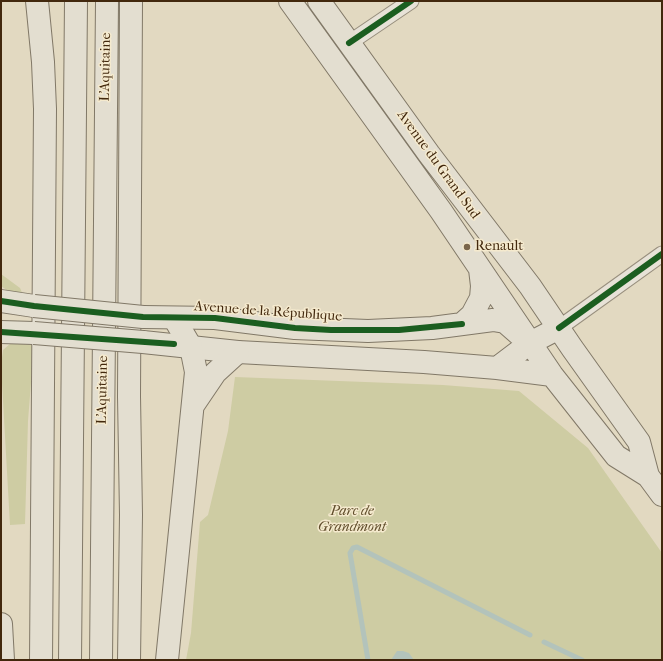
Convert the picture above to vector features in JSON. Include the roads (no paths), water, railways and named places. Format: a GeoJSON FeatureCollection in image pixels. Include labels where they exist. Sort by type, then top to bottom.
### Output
{"type":"FeatureCollection","features":[{"type":"Feature","properties":{"kind":"main road"},"geometry":{"type":"LineString","coordinates":[[37,1],[44,62],[45,109],[41,660]]}},
{"type":"Feature","properties":{"kind":"main road"},"geometry":{"type":"LineString","coordinates":[[70,660],[76,1]]}},
{"type":"Feature","properties":{"kind":"main road","name":"L'Aquitaine"},"geometry":{"type":"LineString","coordinates":[[101,660],[106,1]]}},
{"type":"Feature","properties":{"kind":"main road"},"geometry":{"type":"LineString","coordinates":[[129,660],[131,522],[129,388],[131,1]]}},
{"type":"Feature","properties":{"kind":"main road","name":"Avenue du Grand Sud"},"geometry":{"type":"LineString","coordinates":[[290,1],[442,211],[552,375],[616,456],[648,476]]}},
{"type":"Feature","properties":{"kind":"main road","name":"Avenue du Grand Sud"},"geometry":{"type":"LineString","coordinates":[[319,1],[471,210],[530,286],[639,442],[648,476]]}},
{"type":"Feature","properties":{"kind":"main road"},"geometry":{"type":"LineString","coordinates":[[462,324],[472,315],[481,298],[482,286],[479,268]]}},
{"type":"Feature","properties":{"kind":"main road","name":"Avenue de la République"},"geometry":{"type":"LineString","coordinates":[[1,301],[34,306],[143,317],[215,318],[281,327],[331,330],[400,330],[493,320],[505,322],[530,343]]}},
{"type":"Feature","properties":{"kind":"main road"},"geometry":{"type":"LineString","coordinates":[[1,305],[1,326]]}},
{"type":"Feature","properties":{"kind":"main road"},"geometry":{"type":"LineString","coordinates":[[167,660],[175,563],[196,372],[191,347],[174,318]]}},
{"type":"Feature","properties":{"kind":"main road"},"geometry":{"type":"LineString","coordinates":[[498,368],[530,343],[559,328]]}},
{"type":"Feature","properties":{"kind":"main road"},"geometry":{"type":"LineString","coordinates":[[1,332],[34,333],[143,342],[238,352],[424,362],[498,368],[552,375]]}},
{"type":"Feature","properties":{"kind":"main road"},"geometry":{"type":"LineString","coordinates":[[193,406],[215,373],[238,352]]}},
{"type":"Feature","properties":{"kind":"main road"},"geometry":{"type":"LineString","coordinates":[[648,476],[662,495]]}},
{"type":"Feature","properties":{"kind":"main road"},"geometry":{"type":"LineString","coordinates":[[1,624],[3,660]]}},
{"type":"Feature","properties":{"kind":"street"},"geometry":{"type":"LineString","coordinates":[[349,43],[411,1]]}},
{"type":"Feature","properties":{"kind":"street"},"geometry":{"type":"LineString","coordinates":[[559,328],[662,254]]}},
{"type":"Feature","properties":{"kind":"waterway"},"geometry":{"type":"LineString","coordinates":[[368,660],[350,553],[353,548],[357,547],[530,635]]}},
{"type":"Feature","properties":{"kind":"waterway"},"geometry":{"type":"LineString","coordinates":[[544,642],[582,660]]}},
{"type":"Feature","properties":{"kind":"place","name":"Renault"},"geometry":{"type":"Point","coordinates":[467,247]}},
{"type":"Feature","properties":{"kind":"park label","name":"Parc de Grandmont"},"geometry":{"type":"Point","coordinates":[352,520]}}]}
